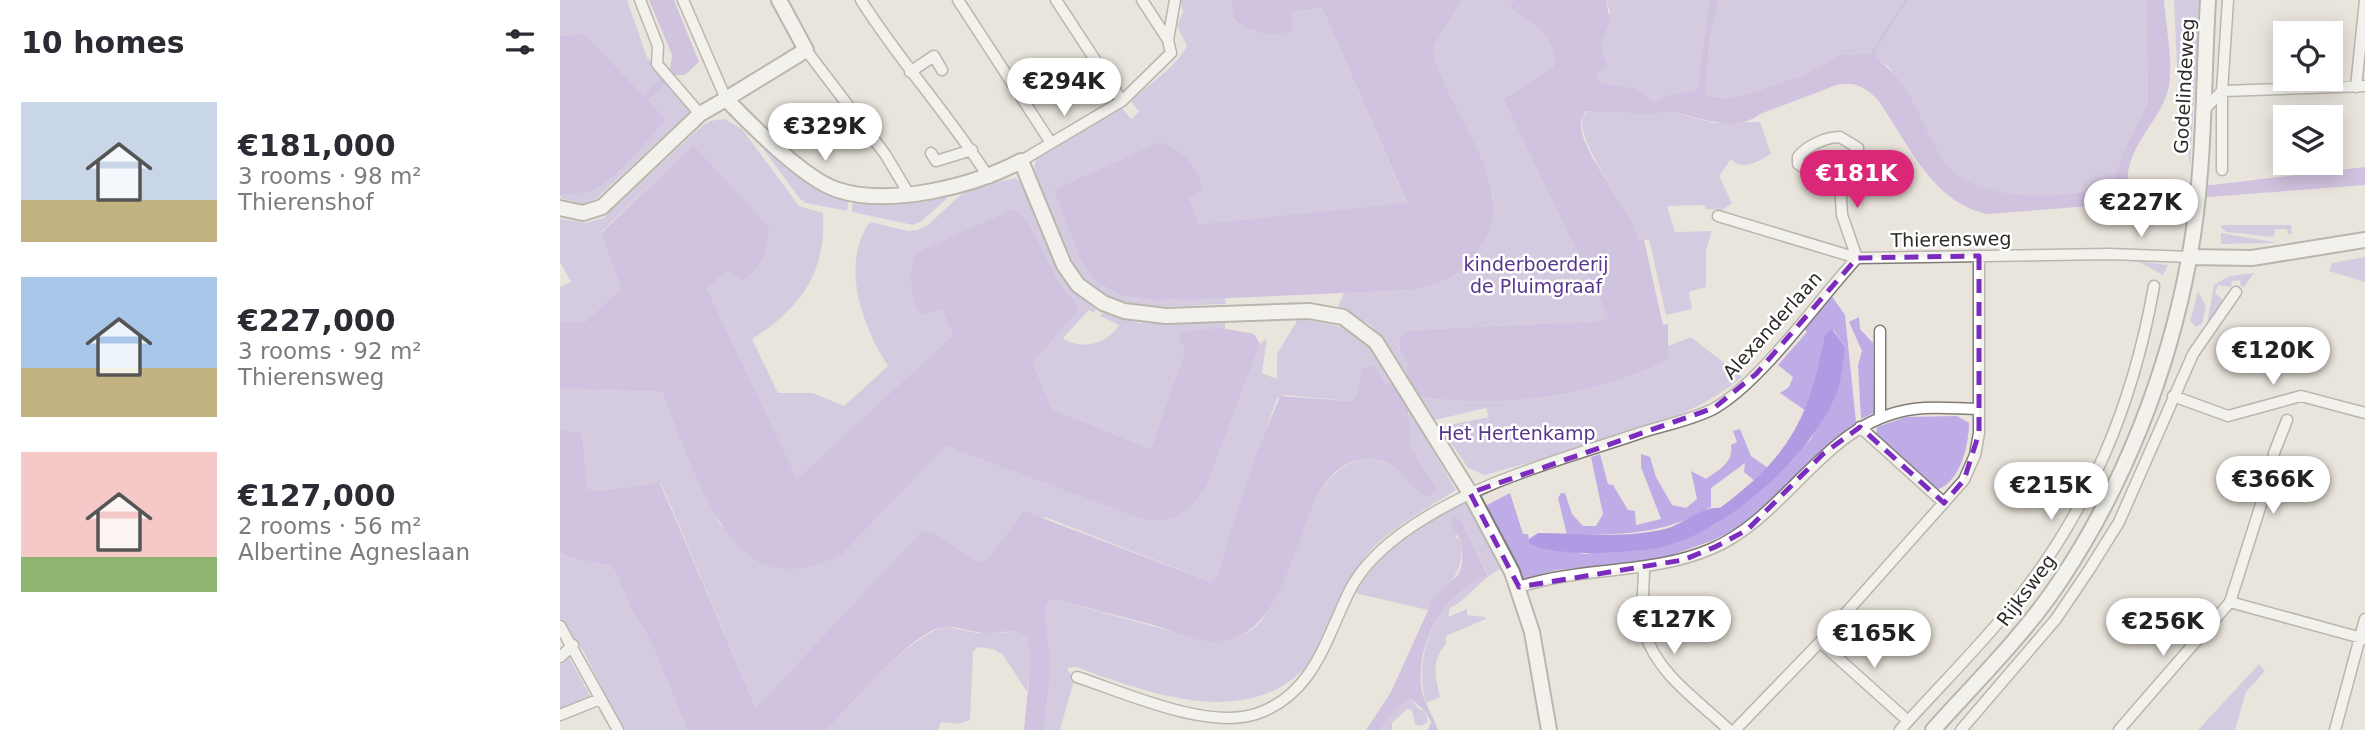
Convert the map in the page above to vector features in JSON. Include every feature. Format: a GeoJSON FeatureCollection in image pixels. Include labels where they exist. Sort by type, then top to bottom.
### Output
{"type":"FeatureCollection","features":[{"type":"Feature","properties":{"kind":"street"},"geometry":{"type":"LineString","coordinates":[[640,0],[658,46],[657,64],[700,114]]}},
{"type":"Feature","properties":{"kind":"street"},"geometry":{"type":"LineString","coordinates":[[683,0],[726,99],[746,120],[808,173],[836,190],[852,194],[939,191],[989,178],[1021,162],[1122,101],[1171,53],[1168,40],[1142,0]]}},
{"type":"Feature","properties":{"kind":"street"},"geometry":{"type":"LineString","coordinates":[[779,0],[806,50],[885,154],[909,194]]}},
{"type":"Feature","properties":{"kind":"street"},"geometry":{"type":"LineString","coordinates":[[861,0],[910,72],[972,150],[989,178]]}},
{"type":"Feature","properties":{"kind":"street"},"geometry":{"type":"LineString","coordinates":[[958,0],[1051,144]]}},
{"type":"Feature","properties":{"kind":"street"},"geometry":{"type":"LineString","coordinates":[[1056,0],[1122,101]]}},
{"type":"Feature","properties":{"kind":"street"},"geometry":{"type":"LineString","coordinates":[[1168,40],[1175,0]]}},
{"type":"Feature","properties":{"kind":"street","name":"Godelindeweg"},"geometry":{"type":"LineString","coordinates":[[2190,257],[2198,178],[2208,0]]}},
{"type":"Feature","properties":{"kind":"street","name":"Godelindeweg"},"geometry":{"type":"LineString","coordinates":[[2222,170],[2222,91],[2228,0]]}},
{"type":"Feature","properties":{"kind":"street"},"geometry":{"type":"LineString","coordinates":[[2202,112],[2222,91],[2360,86],[2365,0]]}},
{"type":"Feature","properties":{"kind":"street"},"geometry":{"type":"LineString","coordinates":[[560,208],[583,213],[602,207],[700,114],[806,50]]}},
{"type":"Feature","properties":{"kind":"street"},"geometry":{"type":"LineString","coordinates":[[910,72],[934,56],[942,70]]}},
{"type":"Feature","properties":{"kind":"street"},"geometry":{"type":"LineString","coordinates":[[1840,137],[1853,142],[1859,153],[1853,162],[1839,167],[1813,170],[1802,167],[1797,160],[1803,150],[1840,137]]}},
{"type":"Feature","properties":{"kind":"street"},"geometry":{"type":"LineString","coordinates":[[931,153],[936,161],[972,150]]}},
{"type":"Feature","properties":{"kind":"street"},"geometry":{"type":"LineString","coordinates":[[1021,162],[1064,265],[1078,285],[1103,303],[1143,315],[1309,311],[1343,317],[1376,342],[1471,493],[1519,587],[1532,632],[1549,730]]}},
{"type":"Feature","properties":{"kind":"street"},"geometry":{"type":"LineString","coordinates":[[1839,167],[1842,215],[1857,258]]}},
{"type":"Feature","properties":{"kind":"street","name":"Thierensweg"},"geometry":{"type":"LineString","coordinates":[[1718,216],[1857,258],[2190,257]]}},
{"type":"Feature","properties":{"kind":"street"},"geometry":{"type":"LineString","coordinates":[[2190,257],[2252,258],[2365,240]]}},
{"type":"Feature","properties":{"kind":"street"},"geometry":{"type":"LineString","coordinates":[[1735,730],[1820,642],[1964,480],[1975,455],[1979,409],[1979,256]]}},
{"type":"Feature","properties":{"kind":"street","name":"Rijksweg"},"geometry":{"type":"LineString","coordinates":[[1933,730],[2032,620],[2060,581],[2113,487],[2147,412],[2190,257]]}},
{"type":"Feature","properties":{"kind":"street","name":"Alexanderlaan"},"geometry":{"type":"LineString","coordinates":[[1077,677],[1197,716],[1229,718],[1255,715],[1282,702],[1309,676],[1322,655],[1350,590],[1377,553],[1431,514],[1471,493],[1714,408],[1756,374],[1857,258]]}},
{"type":"Feature","properties":{"kind":"street","name":"Rijksweg"},"geometry":{"type":"LineString","coordinates":[[1900,730],[2016,601],[2053,550],[2083,500],[2116,430],[2133,384],[2154,286]]}},
{"type":"Feature","properties":{"kind":"street","name":"Rijksweg"},"geometry":{"type":"LineString","coordinates":[[1961,730],[2056,619],[2089,570],[2119,522],[2193,354],[2236,292]]}},
{"type":"Feature","properties":{"kind":"street"},"geometry":{"type":"LineString","coordinates":[[1880,331],[1880,418]]}},
{"type":"Feature","properties":{"kind":"street"},"geometry":{"type":"LineString","coordinates":[[2173,396],[2228,416],[2301,396],[2365,413]]}},
{"type":"Feature","properties":{"kind":"street"},"geometry":{"type":"LineString","coordinates":[[1519,587],[1578,574],[1644,568],[1683,560],[1747,530],[1823,454],[1860,427],[1915,408],[1979,409]]}},
{"type":"Feature","properties":{"kind":"street"},"geometry":{"type":"LineString","coordinates":[[2119,730],[2230,603],[2270,476],[2274,453],[2287,420]]}},
{"type":"Feature","properties":{"kind":"street"},"geometry":{"type":"LineString","coordinates":[[1860,427],[1944,503]]}},
{"type":"Feature","properties":{"kind":"street"},"geometry":{"type":"LineString","coordinates":[[1644,568],[1645,632],[1654,653],[1665,670],[1729,730]]}},
{"type":"Feature","properties":{"kind":"street"},"geometry":{"type":"LineString","coordinates":[[2230,603],[2362,638]]}},
{"type":"Feature","properties":{"kind":"street"},"geometry":{"type":"LineString","coordinates":[[2335,730],[2365,619]]}},
{"type":"Feature","properties":{"kind":"street"},"geometry":{"type":"LineString","coordinates":[[560,626],[618,730]]}},
{"type":"Feature","properties":{"kind":"street"},"geometry":{"type":"LineString","coordinates":[[1820,642],[1908,721]]}},
{"type":"Feature","properties":{"kind":"street"},"geometry":{"type":"LineString","coordinates":[[560,657],[573,645]]}},
{"type":"Feature","properties":{"kind":"street"},"geometry":{"type":"LineString","coordinates":[[560,715],[600,699]]}},
{"type":"Feature","properties":{"kind":"highlighted area"},"geometry":{"type":"Polygon","coordinates":[[[1979,256],[1979,433],[1964,480],[1944,503],[1860,427],[1823,454],[1747,530],[1715,547],[1683,560],[1519,587],[1470,493],[1714,408],[1756,374],[1857,258],[1979,256]]]}},
{"type":"Feature","properties":{"kind":"green space"},"geometry":{"type":"Polygon","coordinates":[[[560,0],[627,0],[647,57],[663,77],[643,95],[584,33],[560,36],[560,0]]]}},
{"type":"Feature","properties":{"kind":"green space"},"geometry":{"type":"Polygon","coordinates":[[[1180,0],[1231,0],[1233,20],[1256,32],[1293,12],[1322,8],[1407,204],[1199,224],[1187,198],[1198,172],[1122,296],[1151,300],[1225,298],[1226,304],[1145,306],[1108,296],[1092,286],[1078,270],[1064,246],[1038,184],[1034,166],[1040,154],[1122,108],[1131,119],[1139,112],[1131,101],[1169,69],[1187,46],[1177,26],[1183,12],[1180,0]]]}},
{"type":"Feature","properties":{"kind":"green space","name":"kinderboerderij de Pluimgraaf"},"geometry":{"type":"Polygon","coordinates":[[[1462,0],[1514,0],[1509,7],[1542,31],[1552,46],[1553,67],[1503,99],[1610,317],[1601,321],[1412,330],[1399,347],[1408,364],[1405,371],[1372,326],[1338,306],[1344,293],[1412,290],[1493,198],[1488,177],[1443,84],[1433,48],[1462,0]]]}},
{"type":"Feature","properties":{"kind":"green space"},"geometry":{"type":"Polygon","coordinates":[[[1606,0],[1709,0],[1697,90],[1666,95],[1653,102],[1636,88],[1603,83],[1598,79],[1597,74],[1606,60],[1601,42],[1610,12],[1606,0]]]}},
{"type":"Feature","properties":{"kind":"green space"},"geometry":{"type":"Polygon","coordinates":[[[1719,0],[1904,0],[1869,54],[1840,55],[1805,74],[1747,94],[1724,98],[1706,95],[1709,45],[1719,0]]]}},
{"type":"Feature","properties":{"kind":"green space"},"geometry":{"type":"Polygon","coordinates":[[[1908,0],[2146,0],[2148,103],[2112,185],[2053,195],[2009,194],[1970,184],[1955,174],[1929,139],[1890,68],[1878,60],[1875,53],[1908,0]]]}},
{"type":"Feature","properties":{"kind":"green space"},"geometry":{"type":"Polygon","coordinates":[[[2174,0],[2200,0],[2190,166],[2177,66],[2174,0]]]}},
{"type":"Feature","properties":{"kind":"green space"},"geometry":{"type":"Polygon","coordinates":[[[666,83],[690,110],[687,114],[596,199],[584,204],[560,198],[564,194],[579,192],[602,183],[647,140],[648,100],[666,83]]]}},
{"type":"Feature","properties":{"kind":"green space"},"geometry":{"type":"Polygon","coordinates":[[[1589,110],[1655,114],[1664,110],[1714,123],[1760,122],[1771,154],[1746,165],[1740,165],[1731,159],[1719,176],[1732,203],[1722,210],[1706,209],[1705,205],[1667,206],[1675,232],[1712,231],[1706,251],[1706,287],[1689,292],[1692,309],[1666,315],[1649,239],[1641,241],[1588,144],[1582,117],[1589,110]]]}},
{"type":"Feature","properties":{"kind":"green space"},"geometry":{"type":"Polygon","coordinates":[[[725,119],[742,129],[799,206],[823,213],[820,253],[807,287],[784,315],[752,339],[778,393],[813,393],[844,406],[888,366],[863,315],[855,276],[861,239],[870,222],[908,231],[918,230],[928,225],[968,188],[1016,178],[1022,184],[1060,269],[1082,298],[1096,309],[1094,313],[1089,310],[1063,338],[1086,345],[1108,337],[1119,325],[1100,316],[1102,313],[1140,323],[1225,321],[1225,330],[1185,350],[1151,449],[1052,409],[1033,363],[1077,312],[1079,305],[1059,283],[1044,258],[915,253],[911,287],[941,309],[953,335],[797,480],[707,289],[727,269],[693,145],[601,232],[621,288],[585,322],[560,322],[560,287],[571,282],[560,262],[560,219],[586,223],[603,218],[703,125],[725,119]]]}},
{"type":"Feature","properties":{"kind":"green space"},"geometry":{"type":"Polygon","coordinates":[[[753,135],[849,198],[847,211],[806,203],[800,199],[753,135]]]}},
{"type":"Feature","properties":{"kind":"green space"},"geometry":{"type":"Polygon","coordinates":[[[954,192],[922,221],[913,225],[852,212],[853,199],[901,203],[954,192]]]}},
{"type":"Feature","properties":{"kind":"green space"},"geometry":{"type":"Polygon","coordinates":[[[2222,225],[2291,225],[2292,234],[2288,234],[2287,229],[2275,229],[2274,237],[2227,232],[2221,228],[2222,225]]]}},
{"type":"Feature","properties":{"kind":"green space"},"geometry":{"type":"Polygon","coordinates":[[[2221,233],[2273,242],[2275,243],[2221,244],[2221,233]]]}},
{"type":"Feature","properties":{"kind":"green space"},"geometry":{"type":"Polygon","coordinates":[[[2365,257],[2365,282],[2329,271],[2332,263],[2365,257]]]}},
{"type":"Feature","properties":{"kind":"green space"},"geometry":{"type":"Polygon","coordinates":[[[2137,261],[2168,265],[2163,275],[2137,261]]]}},
{"type":"Feature","properties":{"kind":"green space"},"geometry":{"type":"Polygon","coordinates":[[[2254,273],[2244,287],[2241,286],[2240,280],[2232,281],[2231,287],[2218,285],[2215,293],[2225,302],[2207,324],[2214,285],[2230,276],[2254,273]]]}},
{"type":"Feature","properties":{"kind":"green space"},"geometry":{"type":"Polygon","coordinates":[[[2198,291],[2206,307],[2202,324],[2196,327],[2190,321],[2198,291]]]}},
{"type":"Feature","properties":{"kind":"green space"},"geometry":{"type":"Polygon","coordinates":[[[1831,295],[1845,315],[1856,423],[1809,462],[1749,523],[1711,541],[1658,560],[1557,570],[1523,579],[1518,577],[1485,506],[1510,493],[1523,534],[1528,534],[1529,539],[1584,554],[1677,543],[1716,524],[1810,440],[1833,402],[1845,347],[1833,329],[1806,411],[1780,393],[1789,387],[1793,377],[1778,365],[1807,332],[1802,326],[1831,295]]]}},
{"type":"Feature","properties":{"kind":"green space"},"geometry":{"type":"Polygon","coordinates":[[[1859,317],[1860,329],[1873,343],[1874,413],[1861,419],[1858,365],[1862,351],[1849,322],[1859,317]]]}},
{"type":"Feature","properties":{"kind":"green space"},"geometry":{"type":"Polygon","coordinates":[[[1298,319],[1332,325],[1356,335],[1375,353],[1394,383],[1386,385],[1374,366],[1362,368],[1356,397],[1350,401],[1285,395],[1277,398],[1216,578],[1211,582],[1045,517],[989,558],[978,562],[756,708],[661,483],[604,490],[588,489],[582,432],[560,430],[560,389],[662,392],[720,525],[946,446],[1011,468],[1207,485],[1260,344],[1267,338],[1262,373],[1277,379],[1277,354],[1298,319]]]}},
{"type":"Feature","properties":{"kind":"green space","name":"Het Hertenkamp"},"geometry":{"type":"Polygon","coordinates":[[[1691,337],[1742,377],[1687,411],[1654,425],[1485,475],[1468,468],[1440,427],[1489,417],[1486,408],[1435,420],[1420,397],[1515,400],[1579,391],[1639,373],[1668,360],[1668,346],[1691,337]]]}},
{"type":"Feature","properties":{"kind":"green space"},"geometry":{"type":"Polygon","coordinates":[[[1408,407],[1456,490],[1406,522],[1370,551],[1354,573],[1308,665],[1284,685],[1258,697],[1229,702],[1167,696],[1076,667],[1067,668],[1074,680],[1060,730],[1044,730],[1051,668],[1045,609],[1049,601],[1057,600],[1207,641],[1243,635],[1260,622],[1272,603],[1315,502],[1329,480],[1346,465],[1374,459],[1388,464],[1414,488],[1436,489],[1411,447],[1408,407]]]}},
{"type":"Feature","properties":{"kind":"green space"},"geometry":{"type":"Polygon","coordinates":[[[1957,416],[1969,423],[1965,451],[1953,478],[1939,489],[1932,487],[1876,436],[1877,427],[1906,417],[1957,416]]]}},
{"type":"Feature","properties":{"kind":"green space"},"geometry":{"type":"Polygon","coordinates":[[[1740,429],[1751,456],[1768,468],[1755,481],[1744,472],[1745,463],[1711,488],[1711,507],[1676,523],[1641,532],[1567,535],[1558,498],[1561,493],[1565,493],[1572,514],[1583,526],[1596,526],[1603,514],[1591,457],[1600,454],[1608,484],[1613,485],[1628,510],[1635,511],[1636,525],[1661,519],[1641,467],[1641,454],[1650,457],[1656,477],[1672,505],[1686,508],[1697,499],[1691,471],[1706,479],[1720,469],[1730,457],[1731,445],[1737,442],[1733,431],[1740,429]]]}},
{"type":"Feature","properties":{"kind":"green space"},"geometry":{"type":"Polygon","coordinates":[[[1466,500],[1500,569],[1450,608],[1448,617],[1467,609],[1467,615],[1486,619],[1446,636],[1446,644],[1436,663],[1440,697],[1426,703],[1422,665],[1433,628],[1456,596],[1488,575],[1461,520],[1456,537],[1462,542],[1459,567],[1428,610],[1355,593],[1378,563],[1404,539],[1466,500]]]}},
{"type":"Feature","properties":{"kind":"green space"},"geometry":{"type":"Polygon","coordinates":[[[560,553],[610,566],[615,571],[631,609],[651,642],[687,730],[623,730],[584,652],[560,618],[560,553]]]}},
{"type":"Feature","properties":{"kind":"green space"},"geometry":{"type":"Polygon","coordinates":[[[944,626],[977,633],[1022,632],[1031,652],[1027,692],[1003,655],[993,649],[977,647],[973,652],[970,720],[959,724],[941,722],[938,730],[827,730],[896,658],[944,626]]]}},
{"type":"Feature","properties":{"kind":"green space"},"geometry":{"type":"Polygon","coordinates":[[[568,656],[592,699],[560,713],[560,665],[568,656]]]}},
{"type":"Feature","properties":{"kind":"green space"},"geometry":{"type":"Polygon","coordinates":[[[2259,664],[2265,671],[2246,692],[2235,730],[2198,730],[2259,664]]]}},
{"type":"Feature","properties":{"kind":"green space"},"geometry":{"type":"Polygon","coordinates":[[[1411,699],[1419,709],[1425,711],[1428,722],[1421,726],[1415,724],[1412,710],[1407,709],[1392,723],[1392,730],[1380,730],[1395,710],[1411,699]]]}},
{"type":"Feature","properties":{"kind":"shaded area"},"geometry":{"type":"Polygon","coordinates":[[[649,0],[674,0],[699,62],[685,75],[675,75],[648,100],[666,120],[608,181],[588,192],[560,196],[560,36],[584,33],[643,95],[670,70],[672,55],[649,0]]]}},
{"type":"Feature","properties":{"kind":"shaded area"},"geometry":{"type":"Polygon","coordinates":[[[1231,0],[1462,0],[1433,48],[1439,71],[1476,146],[1492,197],[1492,222],[1482,245],[1467,264],[1444,280],[1412,290],[1207,299],[1151,300],[1122,296],[1093,279],[1079,256],[1054,190],[1160,142],[1176,149],[1188,159],[1196,172],[1203,188],[1188,198],[1199,224],[1407,203],[1322,8],[1293,12],[1292,31],[1268,34],[1247,28],[1233,19],[1231,0]]]}},
{"type":"Feature","properties":{"kind":"shaded area"},"geometry":{"type":"Polygon","coordinates":[[[1514,0],[1606,0],[1610,21],[1601,42],[1607,65],[1597,74],[1598,79],[1603,83],[1636,88],[1653,102],[1666,95],[1697,90],[1709,0],[1719,0],[1709,45],[1706,95],[1724,98],[1747,94],[1805,74],[1840,55],[1869,54],[1904,0],[1908,0],[1875,53],[1903,85],[1944,161],[1959,175],[1977,186],[2022,195],[2046,195],[2112,185],[2124,151],[2148,103],[2146,0],[2164,0],[2170,54],[2169,86],[2159,111],[2132,158],[2128,185],[2212,185],[2297,175],[2343,175],[2343,170],[2365,167],[2365,185],[1987,214],[1967,207],[1936,184],[1877,99],[1857,85],[1834,86],[1747,121],[1733,123],[1719,123],[1665,112],[1655,114],[1586,111],[1581,125],[1590,152],[1627,212],[1640,240],[1649,239],[1668,324],[1668,360],[1610,383],[1547,397],[1451,400],[1420,397],[1416,389],[1404,397],[1408,407],[1411,447],[1437,490],[1428,497],[1420,493],[1397,470],[1382,461],[1373,459],[1346,464],[1327,482],[1312,509],[1287,574],[1272,604],[1253,627],[1227,640],[1197,639],[1057,600],[1049,601],[1045,609],[1051,668],[1044,730],[1024,730],[1031,658],[1027,637],[1018,632],[981,633],[943,627],[930,632],[899,655],[827,730],[687,730],[651,642],[631,609],[615,571],[610,566],[560,553],[560,430],[582,432],[588,489],[604,490],[660,483],[756,708],[921,532],[934,533],[978,562],[989,558],[1024,511],[1211,582],[1216,578],[1257,453],[1280,396],[1350,401],[1356,397],[1362,368],[1374,365],[1386,385],[1394,383],[1398,388],[1410,380],[1405,371],[1408,364],[1399,344],[1402,336],[1412,330],[1601,321],[1609,317],[1503,99],[1553,67],[1554,56],[1542,31],[1509,7],[1514,0]]]}},
{"type":"Feature","properties":{"kind":"shaded area"},"geometry":{"type":"Polygon","coordinates":[[[693,145],[769,227],[763,258],[754,270],[742,281],[727,270],[707,289],[797,479],[953,335],[941,309],[920,315],[916,307],[911,285],[915,253],[1014,209],[1028,222],[1059,283],[1079,305],[1077,312],[1033,363],[1052,409],[1151,449],[1185,350],[1177,332],[1221,328],[1254,334],[1260,344],[1207,485],[1187,510],[1173,518],[1142,519],[946,446],[840,556],[792,569],[776,568],[755,560],[736,543],[719,521],[692,467],[662,392],[560,389],[560,322],[585,322],[621,288],[601,233],[693,145]]]}},
{"type":"Feature","properties":{"kind":"shaded area"},"geometry":{"type":"Polygon","coordinates":[[[1832,329],[1845,347],[1840,383],[1832,404],[1804,446],[1766,486],[1744,504],[1698,534],[1658,548],[1586,553],[1553,550],[1529,543],[1529,539],[1538,533],[1617,535],[1649,532],[1672,527],[1700,512],[1720,508],[1763,471],[1792,434],[1812,391],[1825,335],[1832,329]]]}},
{"type":"Feature","properties":{"kind":"shaded area"},"geometry":{"type":"Polygon","coordinates":[[[1453,517],[1461,520],[1488,576],[1473,583],[1447,605],[1429,635],[1421,668],[1421,685],[1425,702],[1438,730],[1428,730],[1431,722],[1425,711],[1411,699],[1395,710],[1380,730],[1366,730],[1391,692],[1435,595],[1458,575],[1462,564],[1462,543],[1451,525],[1453,517]]]}},
{"type":"Feature","properties":{"kind":"pier"},"geometry":{"type":"Polygon","coordinates":[[[1649,239],[1668,324],[1663,325],[1644,240],[1649,239]]]}}]}
